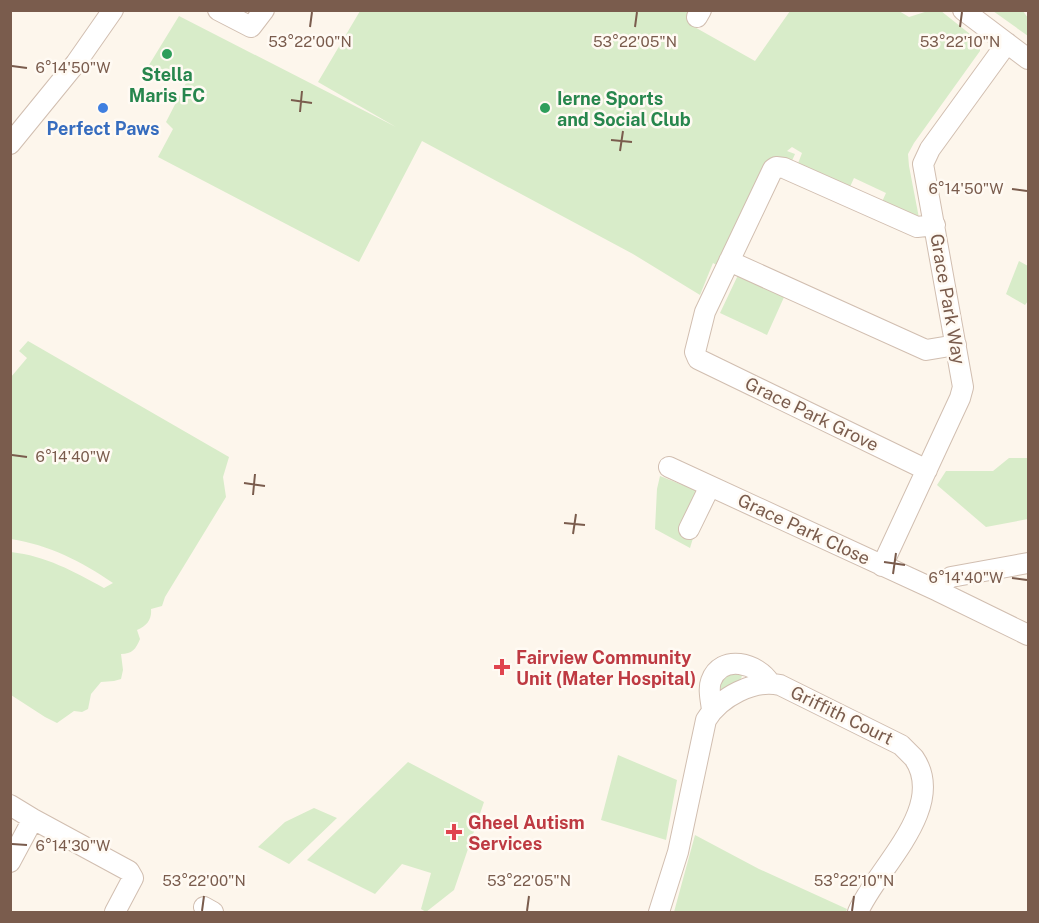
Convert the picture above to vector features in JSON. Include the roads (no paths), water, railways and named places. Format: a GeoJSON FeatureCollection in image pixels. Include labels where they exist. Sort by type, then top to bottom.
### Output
{"type":"FeatureCollection","features":[{"type":"Feature","properties":{"kind":"street"},"geometry":{"type":"LineString","coordinates":[[10,144],[76,63],[113,10]]}},
{"type":"Feature","properties":{"kind":"street"},"geometry":{"type":"LineString","coordinates":[[218,10],[251,27],[264,10]]}},
{"type":"Feature","properties":{"kind":"street"},"geometry":{"type":"LineString","coordinates":[[963,10],[1029,59]]}},
{"type":"Feature","properties":{"kind":"street","name":"Grace Park Way"},"geometry":{"type":"LineString","coordinates":[[882,566],[960,398],[963,387],[923,164],[925,157],[1007,43]]}},
{"type":"Feature","properties":{"kind":"street"},"geometry":{"type":"LineString","coordinates":[[935,225],[917,227],[906,223],[784,168],[776,167],[729,261],[926,350],[956,345]]}},
{"type":"Feature","properties":{"kind":"street","name":"Grace Park Grove"},"geometry":{"type":"LineString","coordinates":[[729,261],[705,312],[695,352],[698,359],[927,470]]}},
{"type":"Feature","properties":{"kind":"street","name":"Grace Park Close"},"geometry":{"type":"LineString","coordinates":[[669,467],[1029,635]]}},
{"type":"Feature","properties":{"kind":"street"},"geometry":{"type":"LineString","coordinates":[[689,529],[710,486]]}},
{"type":"Feature","properties":{"kind":"street"},"geometry":{"type":"LineString","coordinates":[[938,591],[943,582],[951,577],[1029,563]]}},
{"type":"Feature","properties":{"kind":"street","name":"Griffith Court"},"geometry":{"type":"LineString","coordinates":[[712,710],[710,686],[712,678],[722,667],[736,663],[744,664],[765,675],[770,683]]}},
{"type":"Feature","properties":{"kind":"street","name":"Griffith Court"},"geometry":{"type":"LineString","coordinates":[[659,912],[678,852],[706,720],[720,703],[737,693],[760,684],[770,683],[780,685],[901,745],[915,759],[921,776],[923,795],[917,817],[858,912]]}},
{"type":"Feature","properties":{"kind":"street"},"geometry":{"type":"LineString","coordinates":[[10,805],[129,871],[133,878],[115,912]]}},
{"type":"Feature","properties":{"kind":"street"},"geometry":{"type":"LineString","coordinates":[[10,862],[33,819]]}},
{"type":"Feature","properties":{"kind":"place","name":"Stella Maris FC"},"geometry":{"type":"Point","coordinates":[167,54]}},
{"type":"Feature","properties":{"kind":"place","name":"Perfect Paws"},"geometry":{"type":"Point","coordinates":[103,108]}},
{"type":"Feature","properties":{"kind":"place","name":"Ierne Sports and Social Club"},"geometry":{"type":"Point","coordinates":[545,108]}},
{"type":"Feature","properties":{"kind":"place","name":"Fairview Community Unit (Mater Hospital)"},"geometry":{"type":"Point","coordinates":[502,667]}},
{"type":"Feature","properties":{"kind":"place","name":"Gheel Autism Services"},"geometry":{"type":"Point","coordinates":[454,832]}}]}
